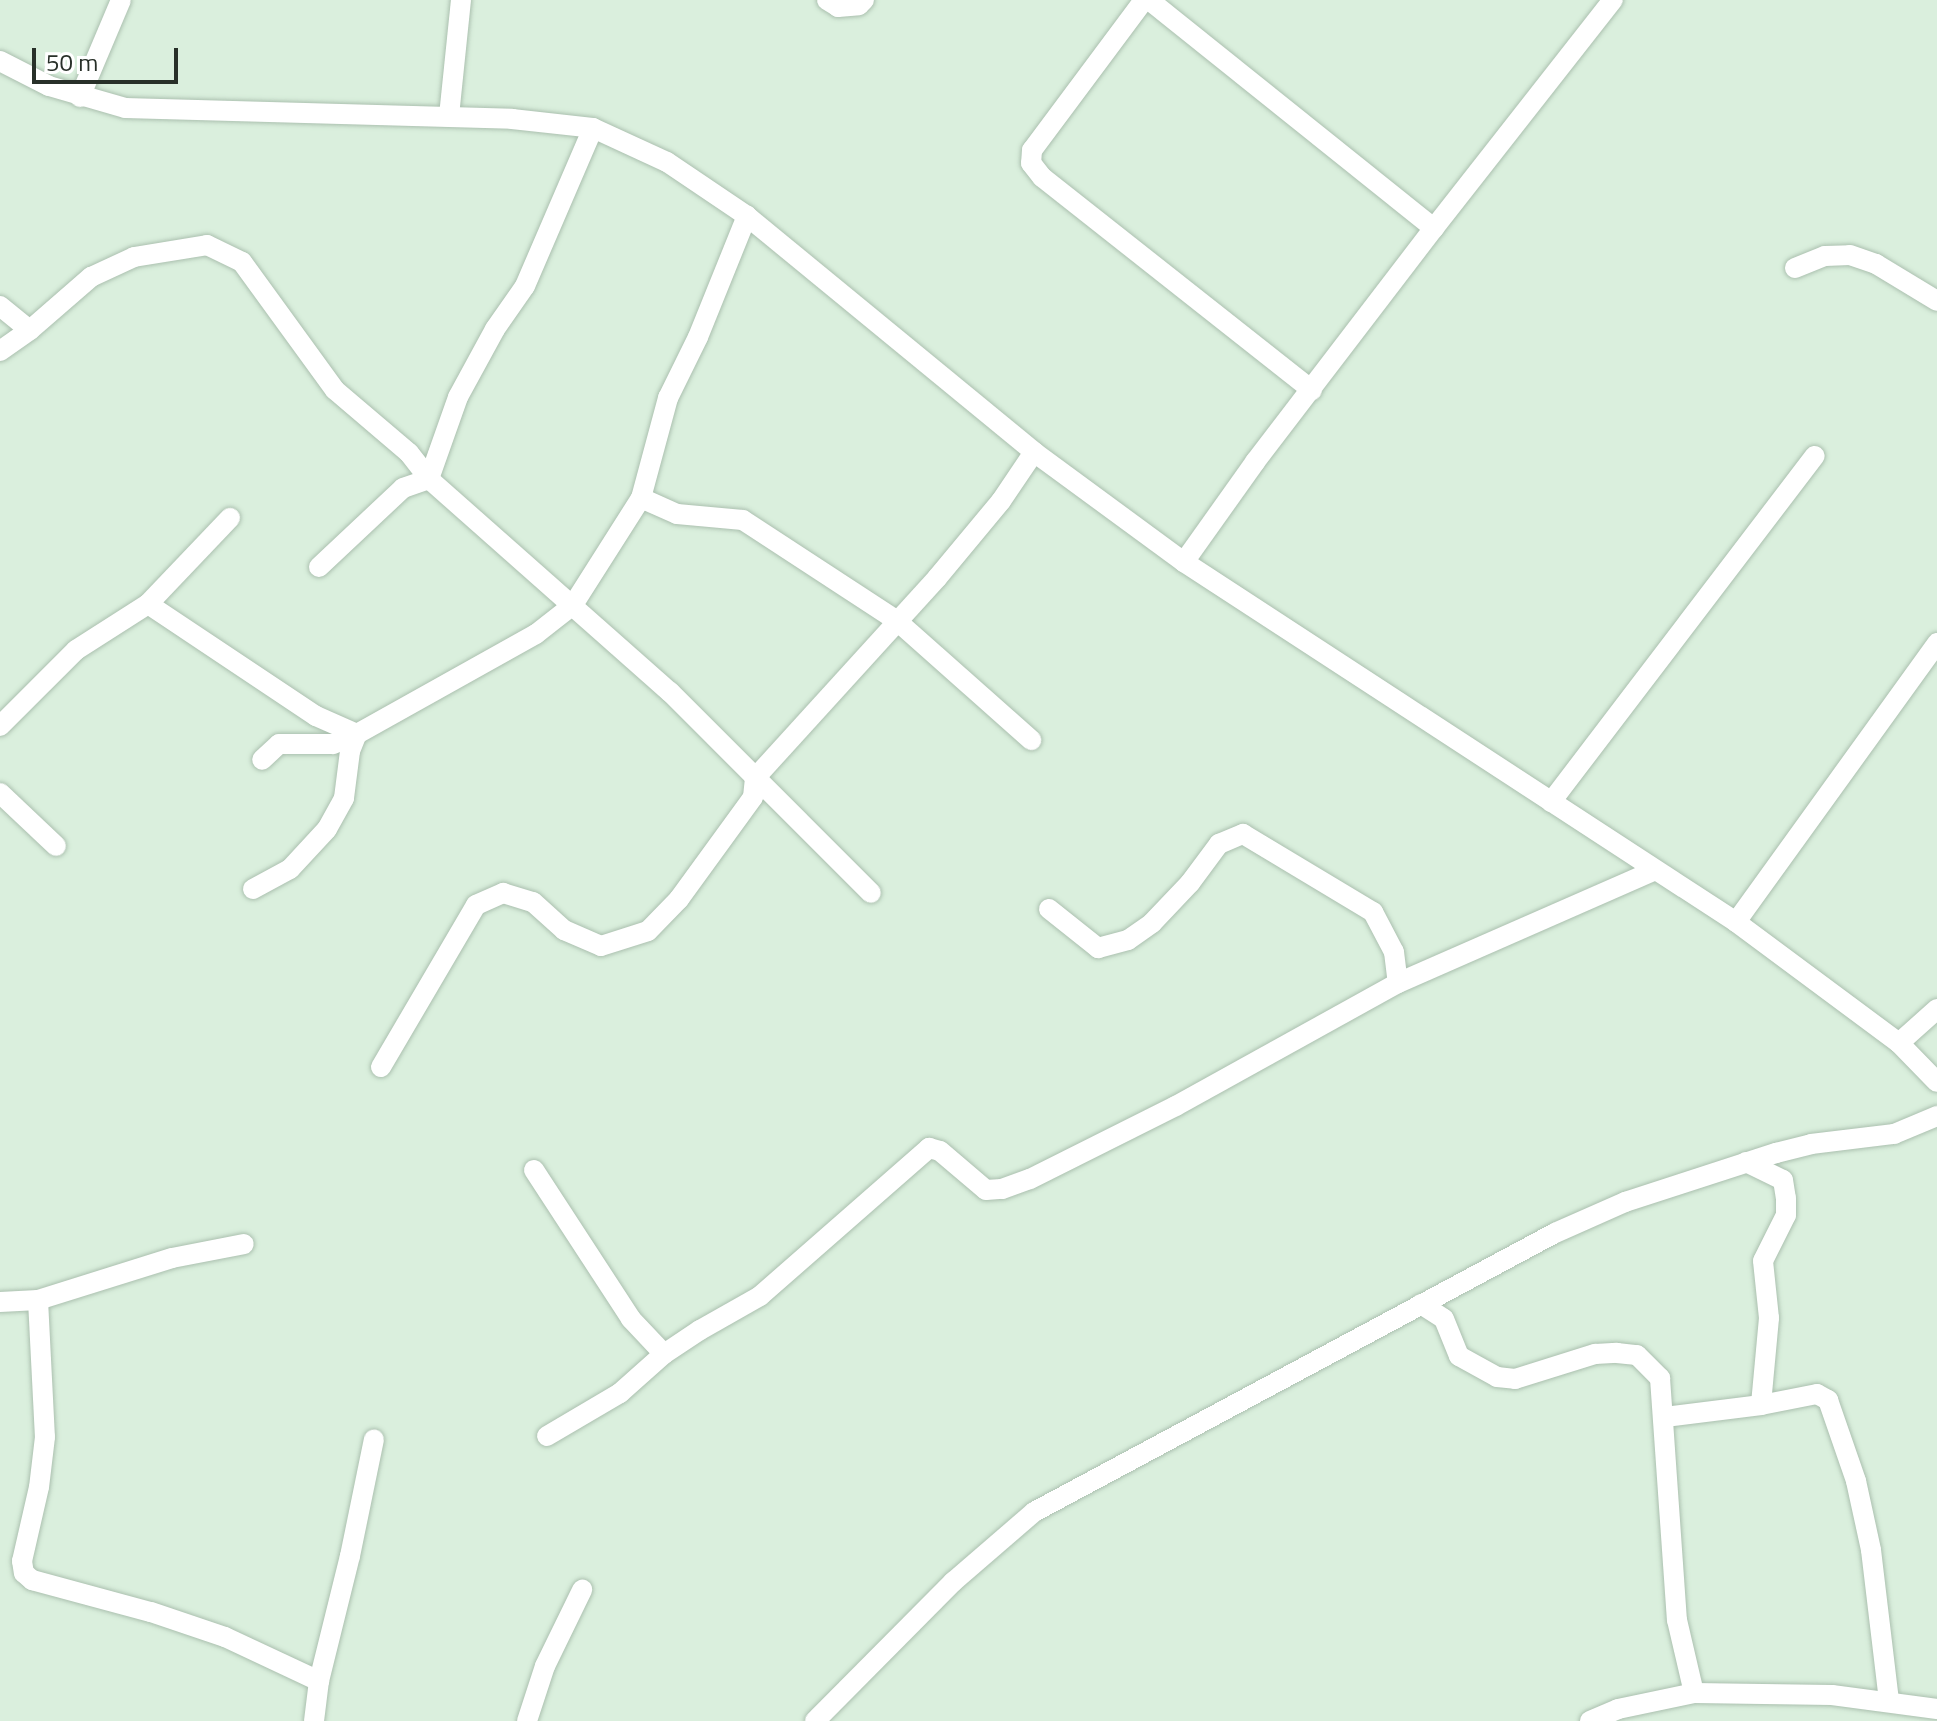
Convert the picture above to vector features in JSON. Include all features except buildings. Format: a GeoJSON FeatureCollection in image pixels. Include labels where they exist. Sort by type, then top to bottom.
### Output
{"type":"FeatureCollection","features":[{"type":"Feature","properties":{"kind":"street"},"geometry":{"type":"LineString","coordinates":[[80,97],[121,0]]}},
{"type":"Feature","properties":{"kind":"street"},"geometry":{"type":"LineString","coordinates":[[449,116],[461,0]]}},
{"type":"Feature","properties":{"kind":"street"},"geometry":{"type":"LineString","coordinates":[[827,0],[838,7],[859,5],[864,0]]}},
{"type":"Feature","properties":{"kind":"street"},"geometry":{"type":"LineString","coordinates":[[1312,390],[1042,177],[1031,163],[1032,150],[1147,0],[1434,228]]}},
{"type":"Feature","properties":{"kind":"street"},"geometry":{"type":"LineString","coordinates":[[1184,562],[1434,228],[1613,0]]}},
{"type":"Feature","properties":{"kind":"street"},"geometry":{"type":"LineString","coordinates":[[0,61],[49,86],[125,108],[449,116],[593,128],[667,162],[747,216],[1034,452],[1184,562],[1653,871],[1736,922],[1899,1043],[1937,1082]]}},
{"type":"Feature","properties":{"kind":"street"},"geometry":{"type":"LineString","coordinates":[[429,479],[458,397],[495,329],[525,286],[593,128]]}},
{"type":"Feature","properties":{"kind":"street"},"geometry":{"type":"LineString","coordinates":[[262,760],[279,744],[333,744],[357,734],[536,634],[573,605],[641,498],[668,398],[698,337],[747,216]]}},
{"type":"Feature","properties":{"kind":"street"},"geometry":{"type":"LineString","coordinates":[[0,351],[30,330],[91,277],[134,257],[207,245],[242,262],[335,390],[409,453],[429,479],[670,692],[871,893]]}},
{"type":"Feature","properties":{"kind":"street"},"geometry":{"type":"LineString","coordinates":[[1795,268],[1825,256],[1850,255],[1876,264],[1937,301]]}},
{"type":"Feature","properties":{"kind":"street"},"geometry":{"type":"LineString","coordinates":[[0,306],[30,330]]}},
{"type":"Feature","properties":{"kind":"street"},"geometry":{"type":"LineString","coordinates":[[381,1067],[476,905],[503,893],[533,902],[564,930],[601,946],[648,931],[679,899],[753,797],[755,778],[873,653],[896,620],[1001,501],[1034,452]]}},
{"type":"Feature","properties":{"kind":"street"},"geometry":{"type":"LineString","coordinates":[[1551,802],[1815,456]]}},
{"type":"Feature","properties":{"kind":"street"},"geometry":{"type":"LineString","coordinates":[[319,567],[403,488],[429,479]]}},
{"type":"Feature","properties":{"kind":"street"},"geometry":{"type":"LineString","coordinates":[[641,498],[677,514],[743,520],[896,620],[1031,740]]}},
{"type":"Feature","properties":{"kind":"street"},"geometry":{"type":"LineString","coordinates":[[0,726],[64,660],[148,604],[230,518]]}},
{"type":"Feature","properties":{"kind":"street"},"geometry":{"type":"LineString","coordinates":[[148,604],[316,716],[357,734]]}},
{"type":"Feature","properties":{"kind":"street"},"geometry":{"type":"LineString","coordinates":[[1736,922],[1936,645]]}},
{"type":"Feature","properties":{"kind":"street"},"geometry":{"type":"LineString","coordinates":[[253,889],[290,869],[327,829],[344,798],[350,751],[357,734]]}},
{"type":"Feature","properties":{"kind":"street"},"geometry":{"type":"LineString","coordinates":[[0,793],[56,846]]}},
{"type":"Feature","properties":{"kind":"street"},"geometry":{"type":"LineString","coordinates":[[1049,909],[1098,948],[1128,940],[1152,923],[1190,883],[1219,844],[1243,834],[1373,912],[1394,952],[1398,983]]}},
{"type":"Feature","properties":{"kind":"street"},"geometry":{"type":"LineString","coordinates":[[547,1436],[620,1393],[664,1354],[760,1296],[929,1148],[940,1151],[986,1190],[1002,1189],[1176,1106],[1398,983],[1653,871]]}},
{"type":"Feature","properties":{"kind":"street"},"geometry":{"type":"LineString","coordinates":[[1899,1043],[1937,1009]]}},
{"type":"Feature","properties":{"kind":"street"},"geometry":{"type":"LineString","coordinates":[[815,1721],[953,1582],[1034,1512],[1555,1233],[1625,1202],[1811,1144],[1894,1134],[1937,1116]]}},
{"type":"Feature","properties":{"kind":"street"},"geometry":{"type":"LineString","coordinates":[[1746,1162],[1783,1180],[1786,1198],[1786,1215],[1763,1261],[1769,1318],[1761,1405]]}},
{"type":"Feature","properties":{"kind":"street"},"geometry":{"type":"LineString","coordinates":[[534,1170],[631,1319],[664,1354]]}},
{"type":"Feature","properties":{"kind":"street"},"geometry":{"type":"LineString","coordinates":[[0,1302],[38,1300],[172,1258],[244,1244]]}},
{"type":"Feature","properties":{"kind":"street"},"geometry":{"type":"LineString","coordinates":[[38,1300],[45,1437],[39,1487],[22,1561],[24,1573],[32,1580],[151,1612],[225,1637],[319,1681]]}},
{"type":"Feature","properties":{"kind":"street"},"geometry":{"type":"LineString","coordinates":[[1421,1304],[1444,1319],[1459,1356],[1497,1377],[1515,1379],[1595,1354],[1637,1355],[1660,1378],[1677,1620],[1694,1693]]}},
{"type":"Feature","properties":{"kind":"street"},"geometry":{"type":"LineString","coordinates":[[1665,1417],[1761,1405],[1817,1394],[1828,1400],[1838,1421],[1856,1481],[1871,1550],[1889,1701]]}},
{"type":"Feature","properties":{"kind":"street"},"geometry":{"type":"LineString","coordinates":[[314,1721],[319,1681],[350,1556],[374,1439]]}},
{"type":"Feature","properties":{"kind":"street"},"geometry":{"type":"LineString","coordinates":[[527,1721],[545,1666],[582,1590]]}},
{"type":"Feature","properties":{"kind":"street"},"geometry":{"type":"LineString","coordinates":[[1590,1721],[1618,1709],[1694,1693],[1832,1695],[1937,1709]]}}]}
